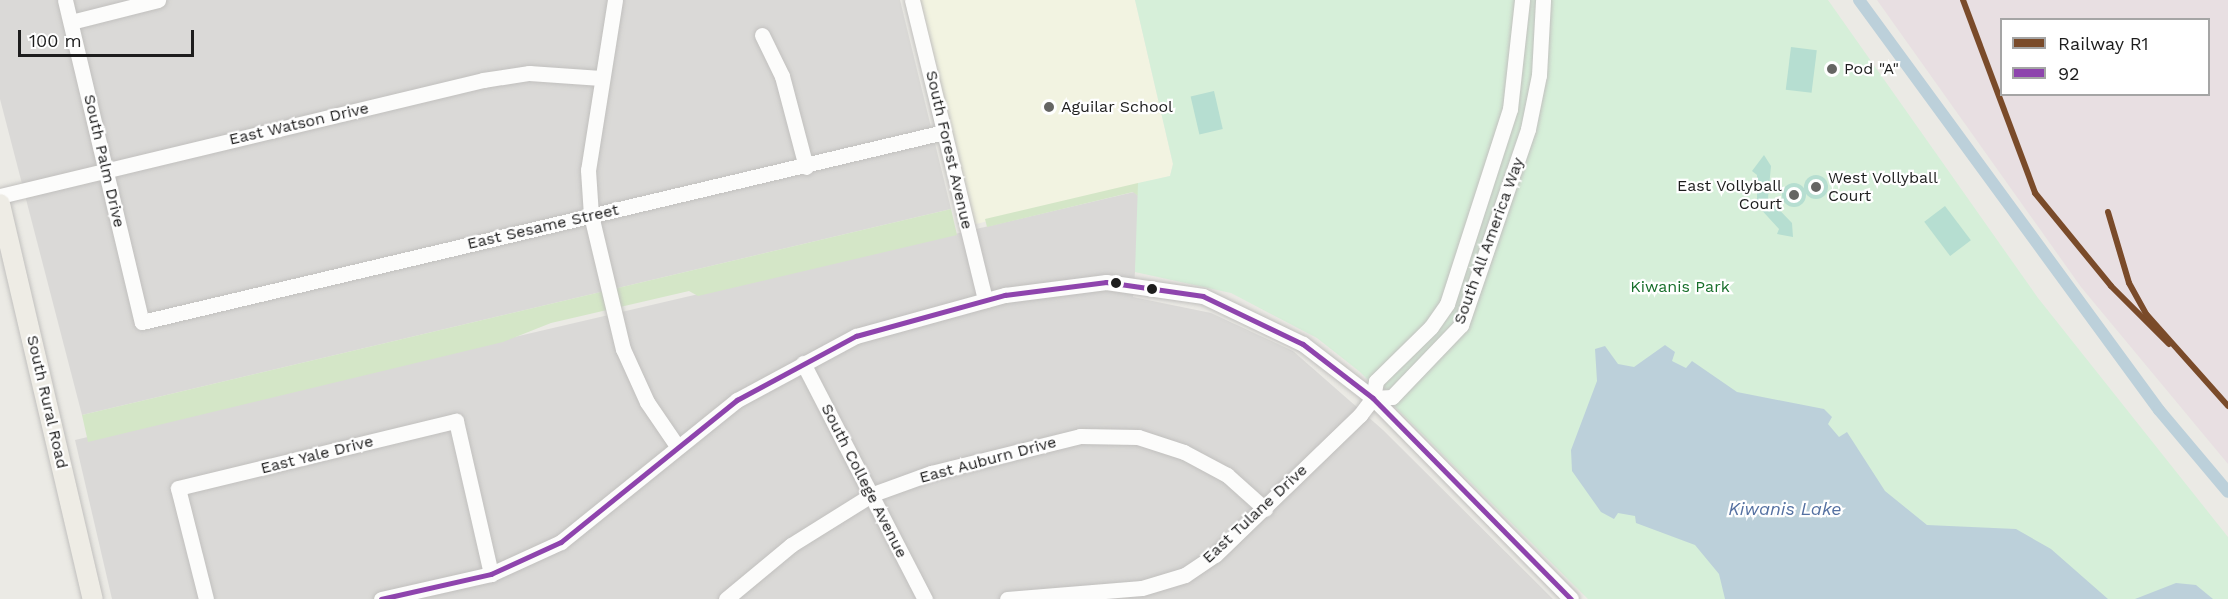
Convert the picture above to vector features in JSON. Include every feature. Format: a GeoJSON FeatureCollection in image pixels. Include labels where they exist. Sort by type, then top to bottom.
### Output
{"type":"FeatureCollection","features":[{"type":"Feature","properties":{"kind":"main road","name":"South Rural Road"},"geometry":{"type":"LineString","coordinates":[[0,204],[93,599]]}},
{"type":"Feature","properties":{"kind":"street","name":"South Palm Drive"},"geometry":{"type":"LineString","coordinates":[[65,0],[142,322]]}},
{"type":"Feature","properties":{"kind":"street"},"geometry":{"type":"LineString","coordinates":[[71,22],[158,0]]}},
{"type":"Feature","properties":{"kind":"street"},"geometry":{"type":"LineString","coordinates":[[615,0],[588,170],[591,215],[623,348],[647,402],[677,446]]}},
{"type":"Feature","properties":{"kind":"street","name":"South Forest Avenue"},"geometry":{"type":"LineString","coordinates":[[912,0],[985,300]]}},
{"type":"Feature","properties":{"kind":"street","name":"South All America Way"},"geometry":{"type":"LineString","coordinates":[[1522,0],[1513,97],[1447,304],[1377,381],[1373,398],[1392,397],[1461,326],[1534,101],[1543,0]]}},
{"type":"Feature","properties":{"kind":"street"},"geometry":{"type":"LineString","coordinates":[[762,35],[782,76],[806,167]]}},
{"type":"Feature","properties":{"kind":"street","name":"East Watson Drive"},"geometry":{"type":"LineString","coordinates":[[0,196],[483,80],[529,73],[601,78]]}},
{"type":"Feature","properties":{"kind":"street"},"geometry":{"type":"LineString","coordinates":[[1513,97],[1534,101]]}},
{"type":"Feature","properties":{"kind":"street","name":"East Sesame Street"},"geometry":{"type":"LineString","coordinates":[[142,322],[591,215],[806,167],[944,132]]}},
{"type":"Feature","properties":{"kind":"street"},"geometry":{"type":"LineString","coordinates":[[381,599],[491,574],[561,542],[615,504],[677,446],[737,400],[856,336],[985,300],[1106,282],[1203,296],[1286,333],[1373,398],[1570,599]]}},
{"type":"Feature","properties":{"kind":"street"},"geometry":{"type":"LineString","coordinates":[[1400,357],[1416,373]]}},
{"type":"Feature","properties":{"kind":"street","name":"South College Avenue"},"geometry":{"type":"LineString","coordinates":[[803,363],[873,494],[925,599]]}},
{"type":"Feature","properties":{"kind":"street","name":"East Tulane Drive"},"geometry":{"type":"LineString","coordinates":[[1007,599],[1142,588],[1185,575],[1265,509],[1373,398]]}},
{"type":"Feature","properties":{"kind":"street","name":"East Yale Drive"},"geometry":{"type":"LineString","coordinates":[[206,599],[178,488],[456,421],[491,574]]}},
{"type":"Feature","properties":{"kind":"street","name":"East Auburn Drive"},"geometry":{"type":"LineString","coordinates":[[733,597],[791,544],[873,494],[1021,449],[1080,436],[1138,437],[1184,452],[1227,475],[1265,509]]}},
{"type":"Feature","properties":{"kind":"shaded area"},"geometry":{"type":"Polygon","coordinates":[[[0,0],[900,0],[951,209],[82,415],[0,99],[0,0]]]}},
{"type":"Feature","properties":{"kind":"shaded area","name":"Aguilar School"},"geometry":{"type":"Polygon","coordinates":[[[912,0],[1135,0],[1173,164],[1170,176],[968,226],[912,0]]]}},
{"type":"Feature","properties":{"kind":"shaded area"},"geometry":{"type":"Polygon","coordinates":[[[1877,0],[2228,0],[2228,464],[2081,287],[1877,0]]]}},
{"type":"Feature","properties":{"kind":"shaded area"},"geometry":{"type":"Polygon","coordinates":[[[1134,192],[1141,198],[1133,297],[1211,313],[1293,351],[1383,430],[1553,599],[112,599],[75,440],[1134,192]]]}},
{"type":"Feature","properties":{"kind":"green space","name":"Kiwanis Park"},"geometry":{"type":"Polygon","coordinates":[[[1135,0],[1828,0],[2038,298],[2228,537],[2228,599],[1588,599],[1360,372],[1317,338],[1231,293],[1135,272],[1138,183],[1170,176],[1173,164],[1135,0]]]}},
{"type":"Feature","properties":{"kind":"green space"},"geometry":{"type":"Polygon","coordinates":[[[1791,47],[1817,50],[1812,93],[1786,90],[1791,47]]]}},
{"type":"Feature","properties":{"kind":"green space"},"geometry":{"type":"Polygon","coordinates":[[[1214,91],[1223,129],[1199,134],[1191,96],[1214,91]]]}},
{"type":"Feature","properties":{"kind":"green space"},"geometry":{"type":"Polygon","coordinates":[[[1764,155],[1771,166],[1768,198],[1792,223],[1793,237],[1777,234],[1779,229],[1757,205],[1757,175],[1752,171],[1764,155]]]}},
{"type":"Feature","properties":{"kind":"green space","name":"West Vollyball Court"},"geometry":{"type":"Polygon","coordinates":[[[1816,175],[1821,176],[1827,182],[1827,192],[1821,198],[1816,199],[1811,198],[1805,192],[1804,187],[1805,182],[1811,176],[1816,175]]]}},
{"type":"Feature","properties":{"kind":"green space"},"geometry":{"type":"Polygon","coordinates":[[[1138,183],[1141,198],[1133,192],[987,227],[985,219],[1138,183]]]}},
{"type":"Feature","properties":{"kind":"green space","name":"East Vollyball Court"},"geometry":{"type":"Polygon","coordinates":[[[1794,183],[1799,184],[1805,190],[1805,200],[1799,206],[1794,207],[1789,206],[1783,200],[1782,195],[1783,190],[1789,184],[1794,183]]]}},
{"type":"Feature","properties":{"kind":"green space"},"geometry":{"type":"Polygon","coordinates":[[[1945,206],[1971,240],[1950,256],[1924,222],[1945,206]]]}},
{"type":"Feature","properties":{"kind":"green space"},"geometry":{"type":"Polygon","coordinates":[[[951,209],[957,235],[698,296],[689,291],[551,323],[503,342],[88,442],[82,415],[951,209]]]}},
{"type":"Feature","properties":{"kind":"water","name":"Kiwanis Lake"},"geometry":{"type":"Polygon","coordinates":[[[1665,345],[1675,352],[1672,361],[1686,368],[1692,361],[1737,392],[1824,409],[1832,417],[1828,424],[1839,437],[1847,432],[1885,491],[1927,525],[2016,529],[2051,549],[2108,599],[1725,599],[1719,574],[1695,545],[1636,523],[1635,516],[1618,513],[1614,519],[1601,512],[1572,471],[1571,450],[1597,381],[1595,349],[1605,346],[1618,364],[1634,367],[1665,345]]]}},
{"type":"Feature","properties":{"kind":"water"},"geometry":{"type":"Polygon","coordinates":[[[2176,583],[2196,585],[2213,599],[2135,599],[2176,583]]]}},
{"type":"Feature","properties":{"kind":"waterway"},"geometry":{"type":"LineString","coordinates":[[1859,0],[2159,410],[2228,492]]}},
{"type":"Feature","properties":{"kind":"rail line","name":"R1"},"geometry":{"type":"LineString","coordinates":[[1963,0],[2035,193],[2111,286],[2169,344]]}},
{"type":"Feature","properties":{"kind":"rail line","name":"R1"},"geometry":{"type":"LineString","coordinates":[[2108,212],[2129,283],[2147,315],[2228,406]]}},
{"type":"Feature","properties":{"kind":"transit line","name":"92"},"geometry":{"type":"LineString","coordinates":[[381,599],[491,574],[561,542],[737,400],[856,336],[1005,295],[1106,282],[1203,296],[1303,344],[1373,398],[1571,599]]}},
{"type":"Feature","properties":{"kind":"place","name":"Pod \"A\""},"geometry":{"type":"Point","coordinates":[1832,69]}},
{"type":"Feature","properties":{"kind":"place","name":"Aguilar School"},"geometry":{"type":"Point","coordinates":[1049,107]}},
{"type":"Feature","properties":{"kind":"place","name":"West Vollyball Court"},"geometry":{"type":"Point","coordinates":[1816,187]}},
{"type":"Feature","properties":{"kind":"place","name":"East Vollyball Court"},"geometry":{"type":"Point","coordinates":[1794,195]}}]}
